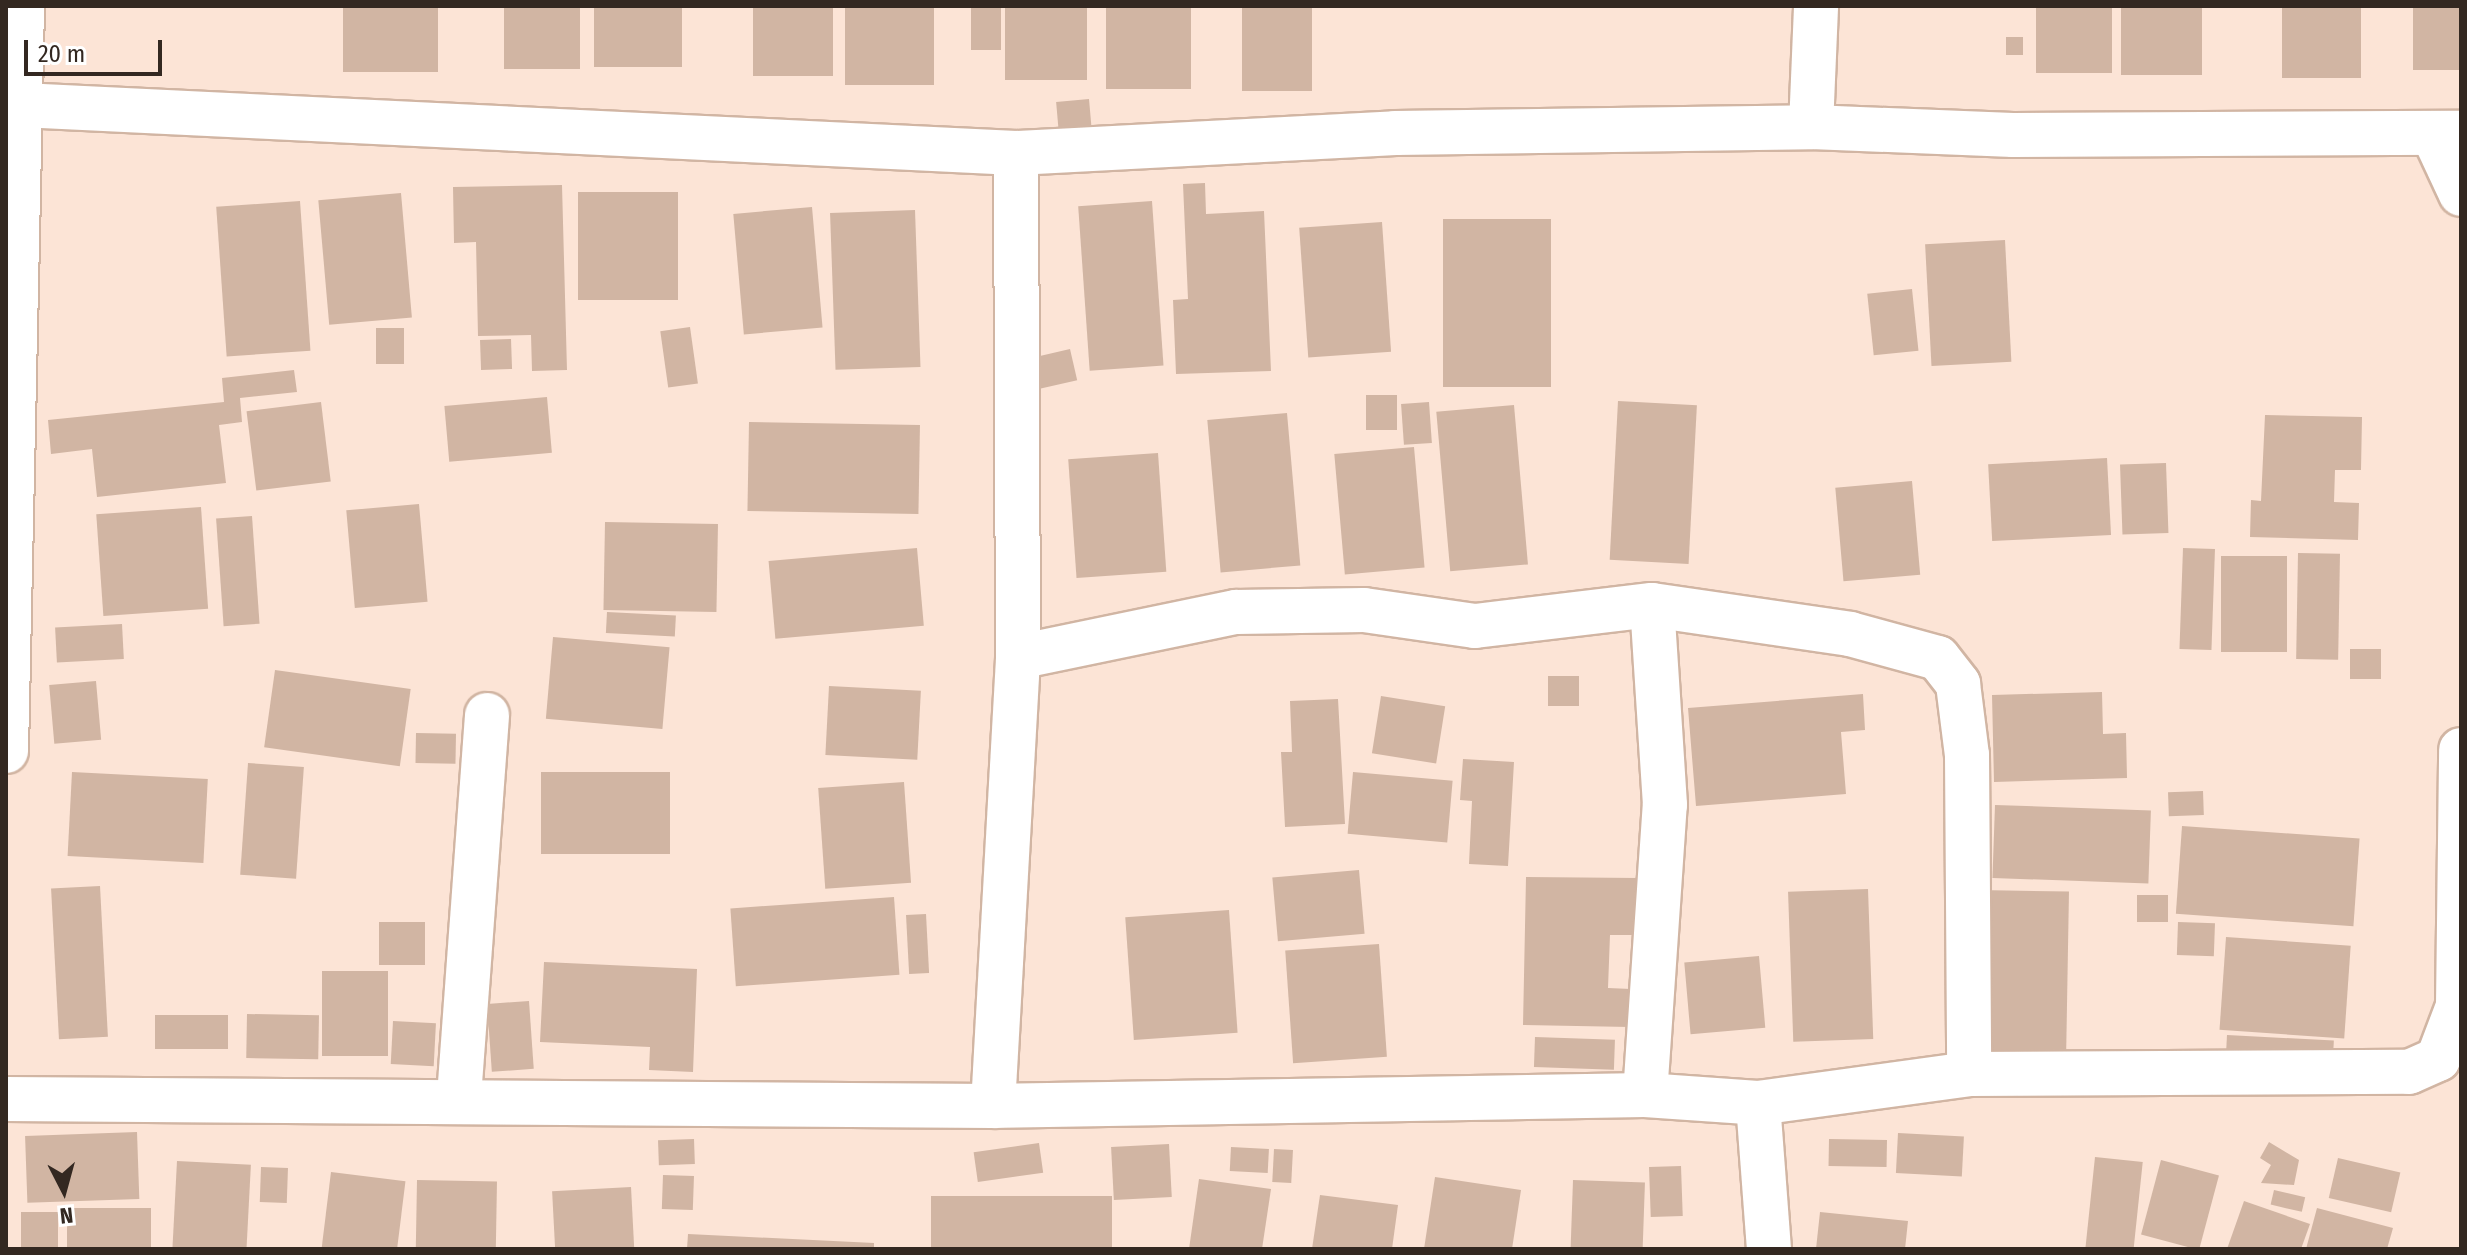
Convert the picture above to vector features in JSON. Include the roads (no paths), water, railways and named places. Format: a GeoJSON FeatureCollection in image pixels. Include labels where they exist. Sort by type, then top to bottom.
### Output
{"type":"FeatureCollection","features":[{"type":"Feature","properties":{"kind":"street"},"geometry":{"type":"LineString","coordinates":[[6,751],[22,6]]}},
{"type":"Feature","properties":{"kind":"street"},"geometry":{"type":"LineString","coordinates":[[1811,127],[1816,6]]}},
{"type":"Feature","properties":{"kind":"street"},"geometry":{"type":"LineString","coordinates":[[21,105],[1016,153],[1395,133],[1811,127],[2013,135],[2447,134],[2461,194]]}},
{"type":"Feature","properties":{"kind":"street"},"geometry":{"type":"LineString","coordinates":[[993,1106],[1018,657],[1016,153]]}},
{"type":"Feature","properties":{"kind":"street"},"geometry":{"type":"LineString","coordinates":[[1018,657],[1236,612],[1364,610],[1475,626],[1652,605],[1850,634],[1938,658],[1951,670],[1967,755],[1969,1074]]}},
{"type":"Feature","properties":{"kind":"street"},"geometry":{"type":"LineString","coordinates":[[1645,1095],[1665,805],[1652,605]]}},
{"type":"Feature","properties":{"kind":"street"},"geometry":{"type":"LineString","coordinates":[[459,1097],[487,715]]}},
{"type":"Feature","properties":{"kind":"street"},"geometry":{"type":"LineString","coordinates":[[6,1099],[459,1097],[993,1106],[1645,1095],[1758,1103],[1969,1074],[2409,1072],[2438,1059],[2458,1006],[2461,750]]}},
{"type":"Feature","properties":{"kind":"street"},"geometry":{"type":"LineString","coordinates":[[1758,1103],[1769,1249]]}}]}
